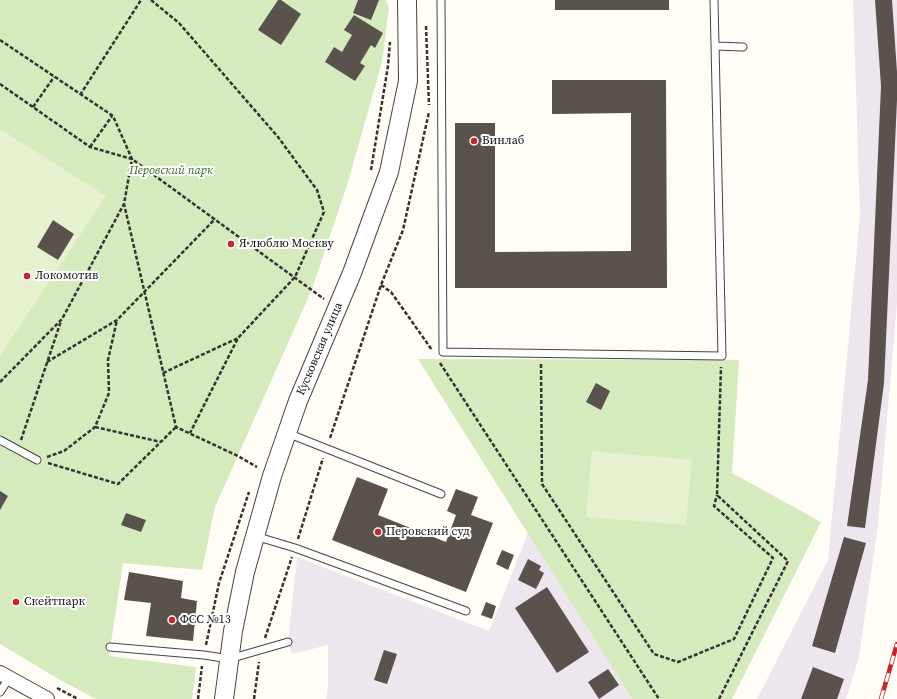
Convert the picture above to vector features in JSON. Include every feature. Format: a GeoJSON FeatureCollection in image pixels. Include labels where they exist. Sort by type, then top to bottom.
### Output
{"type":"FeatureCollection","features":[{"type":"Feature","properties":{"kind":"street","name":"Кусковская улица"},"geometry":{"type":"LineString","coordinates":[[224,699],[236,616],[245,572],[272,476],[298,401],[352,273],[388,172],[408,81],[406,0]]}},
{"type":"Feature","properties":{"kind":"street"},"geometry":{"type":"LineString","coordinates":[[5,675],[47,699]]}},
{"type":"Feature","properties":{"kind":"lane"},"geometry":{"type":"LineString","coordinates":[[441,0],[443,352],[722,356],[714,0]]}},
{"type":"Feature","properties":{"kind":"lane"},"geometry":{"type":"LineString","coordinates":[[715,46],[744,47]]}},
{"type":"Feature","properties":{"kind":"lane"},"geometry":{"type":"LineString","coordinates":[[287,433],[326,447],[441,494]]}},
{"type":"Feature","properties":{"kind":"lane"},"geometry":{"type":"LineString","coordinates":[[0,440],[37,460]]}},
{"type":"Feature","properties":{"kind":"lane"},"geometry":{"type":"LineString","coordinates":[[255,536],[295,548],[466,611]]}},
{"type":"Feature","properties":{"kind":"lane"},"geometry":{"type":"LineString","coordinates":[[110,647],[204,655],[230,659],[288,642]]}},
{"type":"Feature","properties":{"kind":"lane"},"geometry":{"type":"LineString","coordinates":[[0,692],[5,675]]}},
{"type":"Feature","properties":{"kind":"path"},"geometry":{"type":"LineString","coordinates":[[80,95],[141,0]]}},
{"type":"Feature","properties":{"kind":"path"},"geometry":{"type":"LineString","coordinates":[[151,0],[179,23],[278,137],[317,190],[324,212],[295,277],[238,338],[190,433]]}},
{"type":"Feature","properties":{"kind":"path"},"geometry":{"type":"LineString","coordinates":[[254,699],[259,661],[268,628],[295,548],[326,447],[381,285],[403,230],[429,113],[425,22]]}},
{"type":"Feature","properties":{"kind":"path"},"geometry":{"type":"LineString","coordinates":[[370,176],[388,66],[390,37]]}},
{"type":"Feature","properties":{"kind":"path"},"geometry":{"type":"LineString","coordinates":[[0,40],[113,116],[132,159],[124,204],[62,318],[18,450]]}},
{"type":"Feature","properties":{"kind":"path"},"geometry":{"type":"LineString","coordinates":[[33,107],[54,77]]}},
{"type":"Feature","properties":{"kind":"path"},"geometry":{"type":"LineString","coordinates":[[0,84],[90,147],[132,159],[325,299],[323,304]]}},
{"type":"Feature","properties":{"kind":"path"},"geometry":{"type":"LineString","coordinates":[[90,147],[113,116]]}},
{"type":"Feature","properties":{"kind":"path"},"geometry":{"type":"LineString","coordinates":[[124,204],[176,427]]}},
{"type":"Feature","properties":{"kind":"path"},"geometry":{"type":"LineString","coordinates":[[47,362],[118,320],[215,219]]}},
{"type":"Feature","properties":{"kind":"path"},"geometry":{"type":"LineString","coordinates":[[381,285],[391,292],[435,356]]}},
{"type":"Feature","properties":{"kind":"path"},"geometry":{"type":"LineString","coordinates":[[0,382],[62,318]]}},
{"type":"Feature","properties":{"kind":"path"},"geometry":{"type":"LineString","coordinates":[[37,460],[64,451],[95,426],[110,392],[108,360],[118,320]]}},
{"type":"Feature","properties":{"kind":"path"},"geometry":{"type":"LineString","coordinates":[[164,373],[238,338]]}},
{"type":"Feature","properties":{"kind":"path"},"geometry":{"type":"LineString","coordinates":[[540,354],[542,484],[654,654],[678,662],[734,639],[773,558],[714,506],[717,495],[722,356]]}},
{"type":"Feature","properties":{"kind":"path"},"geometry":{"type":"LineString","coordinates":[[440,362],[659,699]]}},
{"type":"Feature","properties":{"kind":"path"},"geometry":{"type":"LineString","coordinates":[[95,426],[161,442]]}},
{"type":"Feature","properties":{"kind":"path"},"geometry":{"type":"LineString","coordinates":[[176,427],[238,456],[257,467]]}},
{"type":"Feature","properties":{"kind":"path"},"geometry":{"type":"LineString","coordinates":[[37,460],[118,484],[176,427]]}},
{"type":"Feature","properties":{"kind":"path"},"geometry":{"type":"LineString","coordinates":[[254,474],[260,460]]}},
{"type":"Feature","properties":{"kind":"path"},"geometry":{"type":"LineString","coordinates":[[198,699],[204,655],[219,583],[250,489]]}},
{"type":"Feature","properties":{"kind":"path"},"geometry":{"type":"LineString","coordinates":[[717,495],[788,561],[719,699]]}},
{"type":"Feature","properties":{"kind":"shaded area"},"geometry":{"type":"Polygon","coordinates":[[[853,0],[897,0],[897,303],[878,525],[859,657],[846,699],[757,699],[828,560],[860,215],[853,0]]]}},
{"type":"Feature","properties":{"kind":"shaded area"},"geometry":{"type":"Polygon","coordinates":[[[528,533],[632,699],[326,699],[328,685],[328,645],[292,654],[288,642],[297,557],[489,631],[528,533]]]}},
{"type":"Feature","properties":{"kind":"green space","name":"Перовский парк"},"geometry":{"type":"Polygon","coordinates":[[[0,0],[386,0],[389,8],[382,62],[348,182],[312,289],[215,507],[202,570],[123,563],[109,656],[196,667],[192,699],[96,699],[60,680],[0,644],[0,0]]]}},
{"type":"Feature","properties":{"kind":"green space","name":"Локомотив"},"geometry":{"type":"Polygon","coordinates":[[[0,129],[106,196],[0,356],[0,129]]]}},
{"type":"Feature","properties":{"kind":"green space"},"geometry":{"type":"Polygon","coordinates":[[[418,359],[739,360],[732,473],[821,522],[732,699],[632,699],[418,359]]]}},
{"type":"Feature","properties":{"kind":"green space"},"geometry":{"type":"Polygon","coordinates":[[[592,451],[692,460],[686,525],[586,517],[592,451]]]}},
{"type":"Feature","properties":{"kind":"building"},"geometry":{"type":"Polygon","coordinates":[[[278,0],[281,0],[301,14],[281,45],[258,30],[278,0]]]}},
{"type":"Feature","properties":{"kind":"building"},"geometry":{"type":"Polygon","coordinates":[[[358,0],[379,0],[371,20],[353,13],[358,0]]]}},
{"type":"Feature","properties":{"kind":"building"},"geometry":{"type":"Polygon","coordinates":[[[555,0],[669,0],[669,10],[555,10],[555,0]]]}},
{"type":"Feature","properties":{"kind":"building"},"geometry":{"type":"Polygon","coordinates":[[[875,0],[892,0],[897,72],[897,100],[884,383],[865,528],[847,526],[868,380],[881,86],[875,0]]]}},
{"type":"Feature","properties":{"kind":"building"},"geometry":{"type":"Polygon","coordinates":[[[354,15],[383,33],[375,48],[371,45],[360,63],[365,66],[355,81],[325,62],[334,47],[342,52],[352,35],[344,30],[354,15]]]}},
{"type":"Feature","properties":{"kind":"building"},"geometry":{"type":"Polygon","coordinates":[[[552,80],[666,80],[667,288],[455,288],[455,123],[495,123],[495,252],[631,251],[631,113],[552,114],[552,80]]]}},
{"type":"Feature","properties":{"kind":"building"},"geometry":{"type":"Polygon","coordinates":[[[53,220],[74,234],[58,260],[37,247],[53,220]]]}},
{"type":"Feature","properties":{"kind":"building"},"geometry":{"type":"Polygon","coordinates":[[[596,383],[610,391],[601,410],[586,402],[596,383]]]}},
{"type":"Feature","properties":{"kind":"building","name":"Перовский суд"},"geometry":{"type":"Polygon","coordinates":[[[357,477],[388,489],[378,515],[446,542],[456,515],[447,511],[456,489],[478,497],[471,515],[493,523],[466,592],[332,540],[357,477]]]}},
{"type":"Feature","properties":{"kind":"building"},"geometry":{"type":"Polygon","coordinates":[[[0,491],[8,496],[0,510],[0,491]]]}},
{"type":"Feature","properties":{"kind":"building"},"geometry":{"type":"Polygon","coordinates":[[[126,513],[146,520],[141,532],[121,525],[126,513]]]}},
{"type":"Feature","properties":{"kind":"building"},"geometry":{"type":"Polygon","coordinates":[[[844,537],[866,543],[835,653],[812,646],[844,537]]]}},
{"type":"Feature","properties":{"kind":"building"},"geometry":{"type":"Polygon","coordinates":[[[502,550],[514,555],[508,570],[496,564],[502,550]]]}},
{"type":"Feature","properties":{"kind":"building"},"geometry":{"type":"Polygon","coordinates":[[[528,559],[541,566],[539,570],[544,573],[536,589],[518,580],[528,559]]]}},
{"type":"Feature","properties":{"kind":"building","name":"ФСС №13"},"geometry":{"type":"Polygon","coordinates":[[[129,572],[183,581],[181,598],[197,601],[193,641],[146,636],[151,603],[124,600],[129,572]]]}},
{"type":"Feature","properties":{"kind":"building"},"geometry":{"type":"Polygon","coordinates":[[[547,587],[589,652],[557,673],[515,608],[547,587]]]}},
{"type":"Feature","properties":{"kind":"building"},"geometry":{"type":"Polygon","coordinates":[[[486,602],[496,606],[492,619],[481,615],[486,602]]]}},
{"type":"Feature","properties":{"kind":"building"},"geometry":{"type":"Polygon","coordinates":[[[384,650],[397,654],[387,684],[374,680],[384,650]]]}},
{"type":"Feature","properties":{"kind":"building"},"geometry":{"type":"Polygon","coordinates":[[[813,667],[844,679],[837,699],[801,699],[813,667]]]}},
{"type":"Feature","properties":{"kind":"building"},"geometry":{"type":"Polygon","coordinates":[[[608,669],[619,685],[599,699],[588,682],[608,669]]]}},
{"type":"Feature","properties":{"kind":"railway"},"geometry":{"type":"LineString","coordinates":[[881,699],[897,644]]}},
{"type":"Feature","properties":{"kind":"place","name":"Винлаб"},"geometry":{"type":"Point","coordinates":[474,141]}},
{"type":"Feature","properties":{"kind":"place","name":"Я люблю Москву"},"geometry":{"type":"Point","coordinates":[231,244]}},
{"type":"Feature","properties":{"kind":"place","name":"Локомотив"},"geometry":{"type":"Point","coordinates":[27,276]}},
{"type":"Feature","properties":{"kind":"place","name":"Перовский суд"},"geometry":{"type":"Point","coordinates":[378,532]}},
{"type":"Feature","properties":{"kind":"place","name":"Скейтпарк"},"geometry":{"type":"Point","coordinates":[16,602]}},
{"type":"Feature","properties":{"kind":"place","name":"ФСС №13"},"geometry":{"type":"Point","coordinates":[172,620]}}]}
